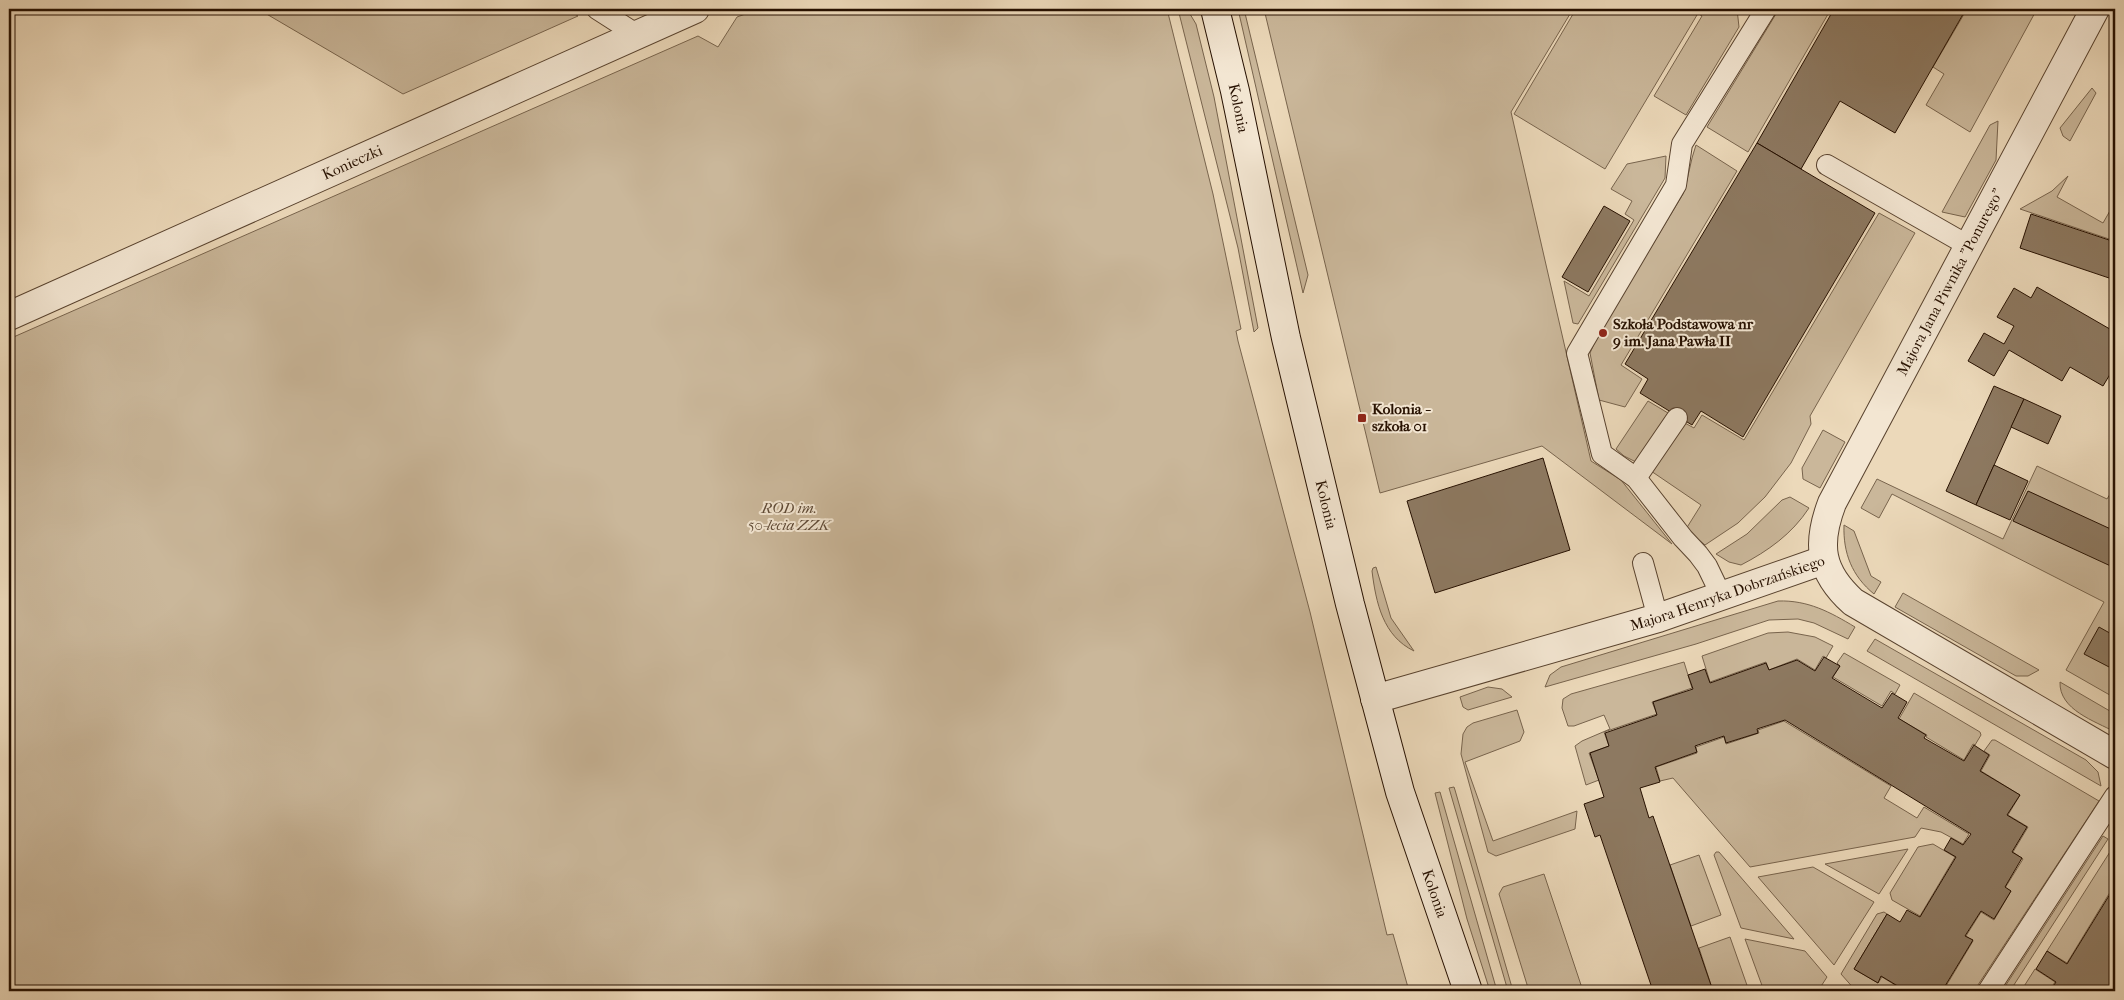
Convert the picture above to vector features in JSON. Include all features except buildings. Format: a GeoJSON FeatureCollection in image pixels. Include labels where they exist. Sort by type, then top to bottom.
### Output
{"type":"FeatureCollection","features":[{"type":"Feature","properties":{"kind":"street","name":"Konieczki"},"geometry":{"type":"LineString","coordinates":[[9,316],[695,9]]}},
{"type":"Feature","properties":{"kind":"street","name":"Kolonia"},"geometry":{"type":"LineString","coordinates":[[1215,9],[1235,91],[1286,338],[1350,604],[1400,792],[1468,991]]}},
{"type":"Feature","properties":{"kind":"street","name":"Majora Jana Piwnika \"Ponurego\""},"geometry":{"type":"LineString","coordinates":[[1824,560],[1822,547],[1824,524],[1832,503],[2095,9]]}},
{"type":"Feature","properties":{"kind":"street","name":"Majora Henryka Dobrzańskiego"},"geometry":{"type":"LineString","coordinates":[[1375,699],[1658,618],[1824,560],[1835,584],[1853,602],[2115,755]]}},
{"type":"Feature","properties":{"kind":"lane"},"geometry":{"type":"LineString","coordinates":[[597,9],[636,34]]}},
{"type":"Feature","properties":{"kind":"lane"},"geometry":{"type":"LineString","coordinates":[[1722,597],[1707,566],[1636,478],[1602,454],[1577,353],[1676,185],[1682,144],[1766,9]]}},
{"type":"Feature","properties":{"kind":"lane"},"geometry":{"type":"LineString","coordinates":[[1827,165],[1969,246]]}},
{"type":"Feature","properties":{"kind":"lane"},"geometry":{"type":"LineString","coordinates":[[1636,478],[1677,418]]}},
{"type":"Feature","properties":{"kind":"lane"},"geometry":{"type":"LineString","coordinates":[[1643,564],[1658,618]]}},
{"type":"Feature","properties":{"kind":"lane"},"geometry":{"type":"LineString","coordinates":[[1988,991],[2115,796]]}},
{"type":"Feature","properties":{"kind":"green space"},"geometry":{"type":"Polygon","coordinates":[[[258,9],[566,9],[578,16],[403,94],[258,9]]]}},
{"type":"Feature","properties":{"kind":"green space","name":"ROD im. 50-lecia ZZK"},"geometry":{"type":"Polygon","coordinates":[[[759,9],[1167,9],[1213,194],[1241,329],[1236,331],[1238,341],[1310,612],[1387,935],[1393,934],[1409,991],[9,991],[9,339],[698,36],[718,47],[737,17],[759,9]]]}},
{"type":"Feature","properties":{"kind":"green space"},"geometry":{"type":"Polygon","coordinates":[[[1178,9],[1187,9],[1196,24],[1214,97],[1258,328],[1254,332],[1238,248],[1178,9]]]}},
{"type":"Feature","properties":{"kind":"green space"},"geometry":{"type":"Polygon","coordinates":[[[1238,9],[1244,9],[1308,275],[1303,293],[1238,9]]]}},
{"type":"Feature","properties":{"kind":"green space"},"geometry":{"type":"Polygon","coordinates":[[[1264,9],[1573,9],[1511,112],[1591,461],[1621,480],[1672,544],[1542,446],[1380,493],[1264,9]]]}},
{"type":"Feature","properties":{"kind":"green space"},"geometry":{"type":"Polygon","coordinates":[[[1576,9],[1687,9],[1697,15],[1605,169],[1514,114],[1576,9]]]}},
{"type":"Feature","properties":{"kind":"green space"},"geometry":{"type":"Polygon","coordinates":[[[1691,9],[1737,9],[1739,27],[1686,115],[1654,96],[1702,16],[1691,9]]]}},
{"type":"Feature","properties":{"kind":"green space"},"geometry":{"type":"Polygon","coordinates":[[[1779,9],[1831,9],[1748,152],[1707,127],[1779,9]]]}},
{"type":"Feature","properties":{"kind":"green space"},"geometry":{"type":"Polygon","coordinates":[[[1967,9],[2037,9],[1970,132],[1926,105],[1944,74],[1933,67],[1967,9]]]}},
{"type":"Feature","properties":{"kind":"green space"},"geometry":{"type":"Polygon","coordinates":[[[2092,88],[2096,93],[2070,141],[2063,136],[2060,128],[2092,88]]]}},
{"type":"Feature","properties":{"kind":"green space"},"geometry":{"type":"Polygon","coordinates":[[[1998,121],[1996,160],[1965,217],[1942,212],[1990,125],[1998,121]]]}},
{"type":"Feature","properties":{"kind":"green space"},"geometry":{"type":"Polygon","coordinates":[[[1696,145],[1737,171],[1621,365],[1642,379],[1625,407],[1599,400],[1590,353],[1597,337],[1683,194],[1696,145]]]}},
{"type":"Feature","properties":{"kind":"green space"},"geometry":{"type":"Polygon","coordinates":[[[1666,156],[1665,178],[1578,324],[1573,323],[1564,281],[1589,296],[1634,220],[1625,214],[1632,201],[1611,189],[1627,164],[1666,156]]]}},
{"type":"Feature","properties":{"kind":"green space"},"geometry":{"type":"Polygon","coordinates":[[[2068,176],[2057,197],[2103,223],[2115,202],[2115,241],[2020,209],[2052,191],[2068,176]]]}},
{"type":"Feature","properties":{"kind":"green space"},"geometry":{"type":"Polygon","coordinates":[[[1879,213],[1915,233],[1810,416],[1811,424],[1791,463],[1765,497],[1738,523],[1705,545],[1686,529],[1701,505],[1651,471],[1683,422],[1694,428],[1702,415],[1744,440],[1879,213]]]}},
{"type":"Feature","properties":{"kind":"green space"},"geometry":{"type":"Polygon","coordinates":[[[1648,401],[1668,413],[1636,462],[1624,456],[1616,449],[1648,401]]]}},
{"type":"Feature","properties":{"kind":"green space"},"geometry":{"type":"Polygon","coordinates":[[[1823,430],[1845,442],[1820,488],[1803,479],[1802,468],[1823,430]]]}},
{"type":"Feature","properties":{"kind":"green space"},"geometry":{"type":"Polygon","coordinates":[[[2037,466],[2107,499],[2115,486],[2115,698],[2066,670],[2104,602],[1892,494],[1879,518],[1861,508],[1877,479],[2003,539],[2037,466]]]}},
{"type":"Feature","properties":{"kind":"green space"},"geometry":{"type":"Polygon","coordinates":[[[1790,497],[1809,508],[1795,526],[1779,541],[1741,565],[1729,562],[1716,554],[1747,534],[1782,500],[1790,497]]]}},
{"type":"Feature","properties":{"kind":"green space"},"geometry":{"type":"Polygon","coordinates":[[[1844,525],[1854,531],[1871,576],[1881,582],[1874,594],[1860,580],[1850,563],[1845,545],[1844,525]]]}},
{"type":"Feature","properties":{"kind":"green space"},"geometry":{"type":"Polygon","coordinates":[[[1376,567],[1391,618],[1414,651],[1403,645],[1395,637],[1383,617],[1376,595],[1372,571],[1376,567]]]}},
{"type":"Feature","properties":{"kind":"green space"},"geometry":{"type":"Polygon","coordinates":[[[1903,593],[2039,670],[2028,676],[2016,676],[1895,607],[1903,593]]]}},
{"type":"Feature","properties":{"kind":"green space"},"geometry":{"type":"Polygon","coordinates":[[[1778,601],[1789,601],[1818,608],[1837,616],[1855,627],[1848,639],[1814,623],[1798,619],[1769,620],[1696,644],[1545,687],[1550,675],[1561,667],[1778,601]]]}},
{"type":"Feature","properties":{"kind":"green space"},"geometry":{"type":"Polygon","coordinates":[[[1788,632],[1815,637],[1833,646],[1826,658],[1823,656],[1815,670],[1797,659],[1769,670],[1766,662],[1710,682],[1702,656],[1768,633],[1788,632]]]}},
{"type":"Feature","properties":{"kind":"green space"},"geometry":{"type":"Polygon","coordinates":[[[1875,639],[2086,760],[2098,772],[2101,786],[1867,651],[1875,639]]]}},
{"type":"Feature","properties":{"kind":"green space"},"geometry":{"type":"Polygon","coordinates":[[[1844,653],[1900,685],[1895,694],[1891,691],[1882,706],[1833,677],[1840,666],[1837,663],[1844,653]]]}},
{"type":"Feature","properties":{"kind":"green space"},"geometry":{"type":"Polygon","coordinates":[[[1684,662],[1692,688],[1652,702],[1657,714],[1604,732],[1609,746],[1589,753],[1599,780],[1586,785],[1575,746],[1610,729],[1604,715],[1574,726],[1568,726],[1562,708],[1563,699],[1571,694],[1684,662]]]}},
{"type":"Feature","properties":{"kind":"green space"},"geometry":{"type":"Polygon","coordinates":[[[2060,682],[2115,714],[2115,732],[2089,719],[2072,707],[2065,700],[2061,692],[2060,682]]]}},
{"type":"Feature","properties":{"kind":"green space"},"geometry":{"type":"Polygon","coordinates":[[[1488,687],[1502,689],[1512,697],[1468,710],[1463,707],[1460,697],[1488,687]]]}},
{"type":"Feature","properties":{"kind":"green space"},"geometry":{"type":"Polygon","coordinates":[[[1914,693],[1980,732],[1981,735],[1975,745],[1973,744],[1964,760],[1899,719],[1914,693]]]}},
{"type":"Feature","properties":{"kind":"green space"},"geometry":{"type":"Polygon","coordinates":[[[1517,710],[1524,732],[1520,741],[1465,762],[1493,841],[1577,811],[1575,829],[1496,856],[1488,852],[1461,754],[1463,734],[1467,727],[1473,723],[1517,710]]]}},
{"type":"Feature","properties":{"kind":"green space"},"geometry":{"type":"Polygon","coordinates":[[[1784,721],[1891,786],[1884,798],[1917,818],[1924,807],[1969,834],[1963,844],[1941,832],[1921,828],[1915,837],[1750,867],[1673,778],[1660,781],[1656,767],[1697,753],[1696,747],[1724,737],[1726,744],[1759,733],[1758,730],[1784,721]]]}},
{"type":"Feature","properties":{"kind":"green space"},"geometry":{"type":"Polygon","coordinates":[[[1992,740],[2099,801],[1974,991],[1943,991],[1973,941],[1966,936],[1981,912],[1994,920],[2011,891],[2005,888],[2023,859],[2013,852],[2028,827],[2008,815],[2020,795],[1981,771],[1990,755],[1984,751],[1992,740]]]}},
{"type":"Feature","properties":{"kind":"green space"},"geometry":{"type":"Polygon","coordinates":[[[1454,787],[1513,991],[1508,991],[1449,788],[1454,787]]]}},
{"type":"Feature","properties":{"kind":"green space"},"geometry":{"type":"Polygon","coordinates":[[[1440,792],[1497,991],[1490,991],[1467,919],[1435,793],[1440,792]]]}},
{"type":"Feature","properties":{"kind":"green space"},"geometry":{"type":"Polygon","coordinates":[[[2103,836],[2108,839],[2010,991],[2002,991],[2103,836]]]}},
{"type":"Feature","properties":{"kind":"green space"},"geometry":{"type":"Polygon","coordinates":[[[1933,844],[1955,857],[1920,916],[1892,900],[1890,893],[1918,847],[1933,844]]]}},
{"type":"Feature","properties":{"kind":"green space"},"geometry":{"type":"Polygon","coordinates":[[[2115,844],[2115,884],[2067,963],[2047,951],[2115,844]]]}},
{"type":"Feature","properties":{"kind":"green space"},"geometry":{"type":"Polygon","coordinates":[[[1908,849],[1879,894],[1825,864],[1908,849]]]}},
{"type":"Feature","properties":{"kind":"green space"},"geometry":{"type":"Polygon","coordinates":[[[1716,852],[1719,852],[1794,939],[1741,928],[1714,855],[1716,852]]]}},
{"type":"Feature","properties":{"kind":"green space"},"geometry":{"type":"Polygon","coordinates":[[[1699,855],[1721,915],[1691,926],[1670,865],[1699,855]]]}},
{"type":"Feature","properties":{"kind":"green space"},"geometry":{"type":"Polygon","coordinates":[[[1813,867],[1874,902],[1834,965],[1758,877],[1813,867]]]}},
{"type":"Feature","properties":{"kind":"green space"},"geometry":{"type":"Polygon","coordinates":[[[1544,874],[1583,991],[1529,991],[1499,894],[1503,887],[1544,874]]]}},
{"type":"Feature","properties":{"kind":"green space"},"geometry":{"type":"Polygon","coordinates":[[[1884,912],[1887,914],[1854,969],[1878,983],[1882,977],[1905,991],[1856,991],[1841,974],[1877,914],[1884,912]]]}},
{"type":"Feature","properties":{"kind":"green space"},"geometry":{"type":"Polygon","coordinates":[[[1730,937],[1749,991],[1713,991],[1699,948],[1730,937]]]}},
{"type":"Feature","properties":{"kind":"green space"},"geometry":{"type":"Polygon","coordinates":[[[1745,939],[1805,951],[1827,977],[1818,991],[1764,991],[1745,939]]]}},
{"type":"Feature","properties":{"kind":"green space"},"geometry":{"type":"Polygon","coordinates":[[[2035,969],[2055,982],[2049,991],[2021,991],[2035,969]]]}},
{"type":"Feature","properties":{"kind":"place","name":"Szkoła Podstawowa nr 9 im. Jana Pawła II"},"geometry":{"type":"Point","coordinates":[1603,333]}},
{"type":"Feature","properties":{"kind":"place","name":"Kolonia - szkoła 01"},"geometry":{"type":"Point","coordinates":[1362,418]}}]}
